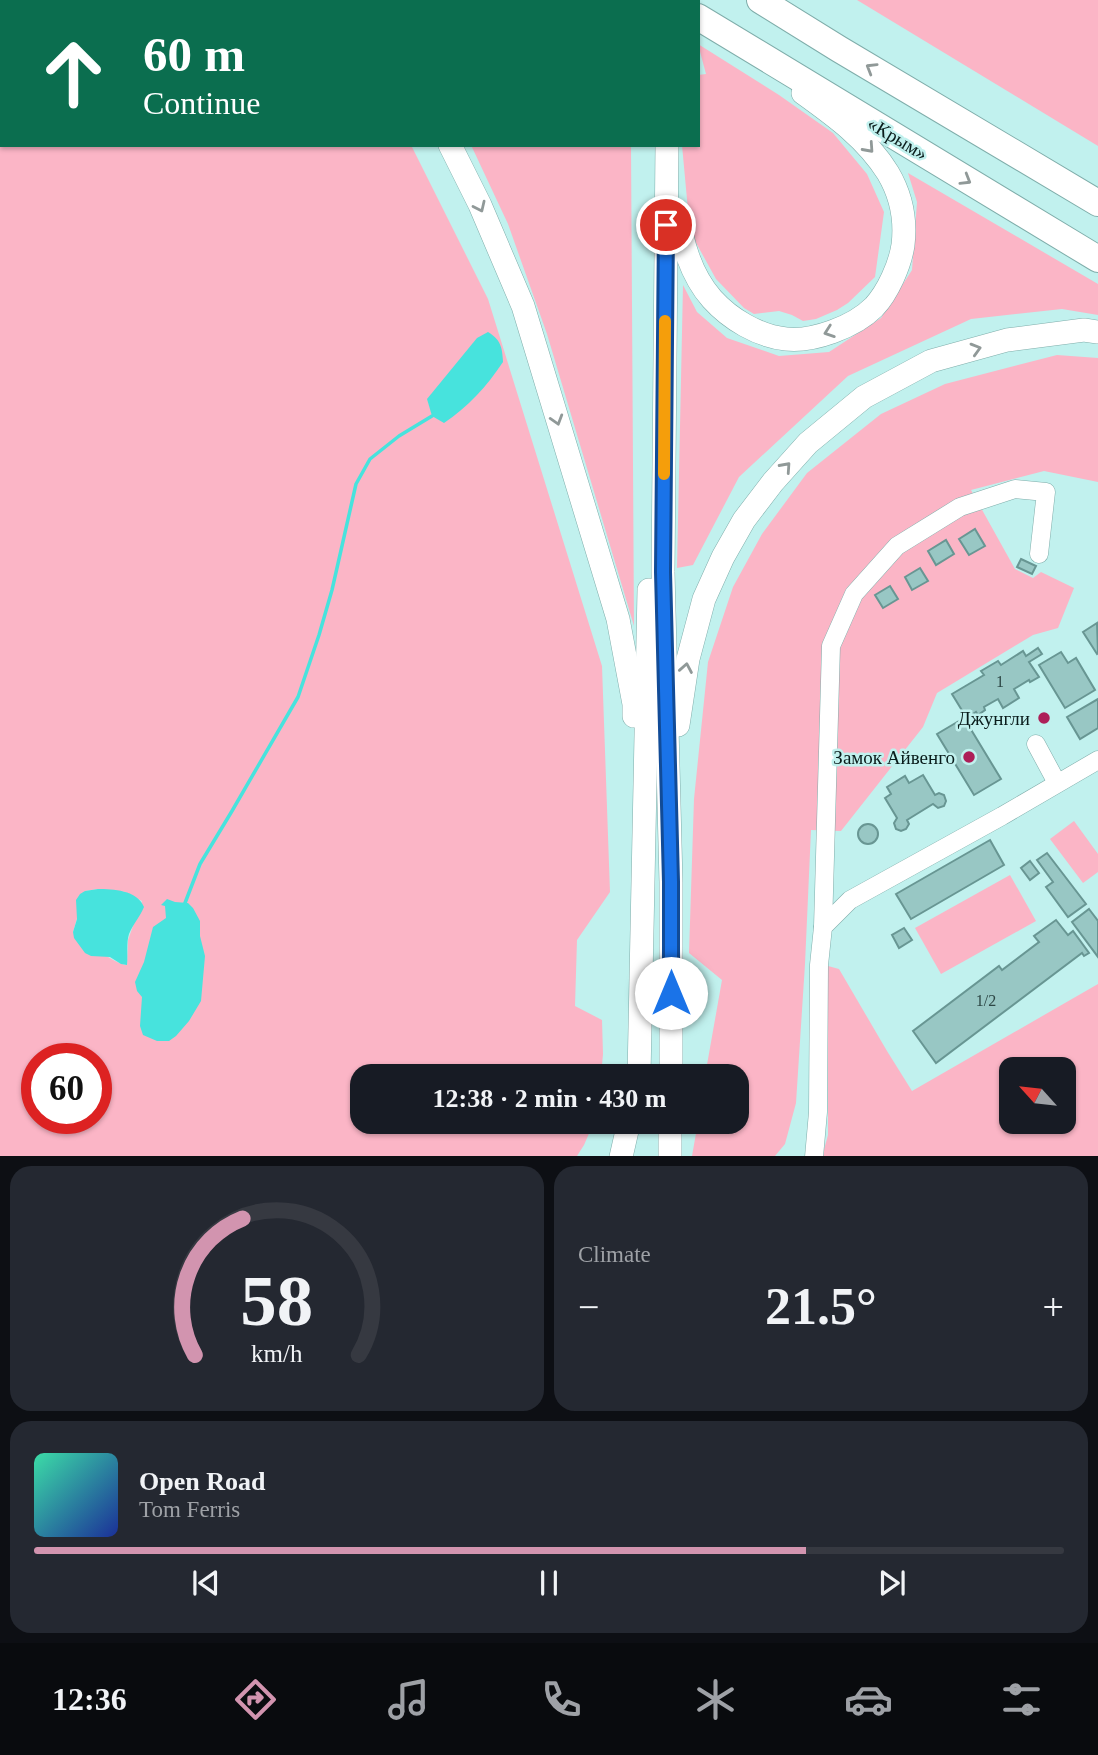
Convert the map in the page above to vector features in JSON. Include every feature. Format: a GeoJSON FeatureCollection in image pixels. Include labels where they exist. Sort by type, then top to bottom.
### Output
{"type":"FeatureCollection","features":[{"type":"Feature","properties":{"kind":"highway"},"geometry":{"type":"LineString","coordinates":[[760,0],[1098,203]]}},
{"type":"Feature","properties":{"kind":"highway","name":"«Крым»"},"geometry":{"type":"LineString","coordinates":[[700,18],[1098,259]]}},
{"type":"Feature","properties":{"kind":"main road"},"geometry":{"type":"LineString","coordinates":[[667,147],[682,240],[695,274],[712,298],[732,317],[758,331],[786,339],[815,337],[846,327],[874,307],[889,285],[901,259],[905,229],[901,203],[889,175],[872,150],[843,122],[700,18]]}},
{"type":"Feature","properties":{"kind":"main road"},"geometry":{"type":"LineString","coordinates":[[451,147],[480,205],[523,306],[618,619],[634,704],[642,881]]}},
{"type":"Feature","properties":{"kind":"main road"},"geometry":{"type":"LineString","coordinates":[[639,1064],[649,572],[652,147]]}},
{"type":"Feature","properties":{"kind":"main road"},"geometry":{"type":"LineString","coordinates":[[667,147],[663,572],[671,882],[671,1064]]}},
{"type":"Feature","properties":{"kind":"main road"},"geometry":{"type":"LineString","coordinates":[[671,882],[678,720],[688,659],[704,599],[723,557],[744,520],[773,482],[808,443],[864,397],[931,361],[1007,340],[1084,330],[1098,332]]}},
{"type":"Feature","properties":{"kind":"main road"},"geometry":{"type":"LineString","coordinates":[[634,1064],[640,1004]]}},
{"type":"Feature","properties":{"kind":"main road"},"geometry":{"type":"LineString","coordinates":[[621,1156],[626,1134]]}},
{"type":"Feature","properties":{"kind":"main road"},"geometry":{"type":"LineString","coordinates":[[638,1134],[638,1156]]}},
{"type":"Feature","properties":{"kind":"main road"},"geometry":{"type":"LineString","coordinates":[[670,1134],[670,1156]]}},
{"type":"Feature","properties":{"kind":"lane"},"geometry":{"type":"LineString","coordinates":[[814,1156],[818,1112],[819,965],[823,927],[831,646],[854,594],[897,546],[960,507],[1015,489],[1046,492],[1039,554]]}},
{"type":"Feature","properties":{"kind":"lane"},"geometry":{"type":"LineString","coordinates":[[1036,744],[1057,783]]}},
{"type":"Feature","properties":{"kind":"lane"},"geometry":{"type":"LineString","coordinates":[[823,927],[850,900],[1098,760]]}},
{"type":"Feature","properties":{"kind":"shaded area"},"geometry":{"type":"Polygon","coordinates":[[[857,0],[1098,0],[1098,146],[857,0]]]}},
{"type":"Feature","properties":{"kind":"shaded area"},"geometry":{"type":"Polygon","coordinates":[[[700,45],[833,133],[867,174],[884,212],[875,277],[837,310],[803,321],[779,311],[754,314],[744,308],[716,279],[690,232],[682,147],[700,147],[700,75],[706,74],[700,45]]]}},
{"type":"Feature","properties":{"kind":"shaded area"},"geometry":{"type":"Polygon","coordinates":[[[0,147],[412,147],[488,299],[602,666],[610,892],[577,940],[575,1006],[602,1020],[603,1054],[602,1064],[350,1064],[350,1134],[589,1134],[577,1156],[0,1156],[0,147]],[[98,889],[85,891],[73,932],[107,956],[127,965],[128,940],[142,901],[125,892],[98,889]]]}},
{"type":"Feature","properties":{"kind":"shaded area"},"geometry":{"type":"Polygon","coordinates":[[[472,147],[631,147],[634,626],[547,334],[508,224],[472,147]]]}},
{"type":"Feature","properties":{"kind":"shaded area"},"geometry":{"type":"Polygon","coordinates":[[[908,173],[1098,284],[1098,315],[1062,309],[971,319],[848,376],[739,477],[693,565],[677,568],[683,285],[697,312],[727,338],[779,356],[829,352],[881,318],[912,270],[917,202],[908,173]]]}},
{"type":"Feature","properties":{"kind":"shaded area"},"geometry":{"type":"Polygon","coordinates":[[[1057,355],[1098,358],[1098,482],[1044,471],[971,490],[1015,569],[1033,578],[1041,572],[1074,588],[1058,628],[1033,635],[937,693],[923,727],[841,831],[811,830],[796,1103],[785,1144],[775,1156],[692,1156],[696,1134],[749,1134],[749,1064],[707,1064],[722,980],[689,953],[694,799],[708,662],[733,587],[762,534],[807,473],[881,414],[945,384],[1057,355]]]}},
{"type":"Feature","properties":{"kind":"shaded area"},"geometry":{"type":"Polygon","coordinates":[[[1074,821],[1098,854],[1098,872],[1083,883],[1050,839],[1074,821]]]}},
{"type":"Feature","properties":{"kind":"shaded area"},"geometry":{"type":"Polygon","coordinates":[[[1010,875],[1036,921],[941,974],[915,928],[1010,875]]]}},
{"type":"Feature","properties":{"kind":"shaded area"},"geometry":{"type":"Polygon","coordinates":[[[828,966],[839,969],[912,1091],[1098,984],[1098,1156],[822,1156],[828,1135],[828,966]]]}},
{"type":"Feature","properties":{"kind":"water"},"geometry":{"type":"Polygon","coordinates":[[[488,332],[500,344],[503,362],[476,396],[444,423],[432,416],[427,399],[477,338],[488,332]]]}},
{"type":"Feature","properties":{"kind":"water"},"geometry":{"type":"Polygon","coordinates":[[[98,889],[130,894],[141,901],[144,907],[129,934],[127,965],[110,957],[85,953],[74,938],[76,900],[85,891],[98,889]]]}},
{"type":"Feature","properties":{"kind":"water"},"geometry":{"type":"Polygon","coordinates":[[[167,899],[188,903],[193,908],[200,921],[200,936],[205,956],[201,1001],[176,1036],[169,1041],[157,1041],[143,1035],[140,1026],[142,997],[135,982],[144,962],[153,927],[166,918],[165,906],[161,905],[167,899]]]}},
{"type":"Feature","properties":{"kind":"building"},"geometry":{"type":"Polygon","coordinates":[[[975,529],[985,546],[969,555],[959,539],[975,529]]]}},
{"type":"Feature","properties":{"kind":"building"},"geometry":{"type":"Polygon","coordinates":[[[946,540],[954,554],[936,565],[928,551],[946,540]]]}},
{"type":"Feature","properties":{"kind":"building"},"geometry":{"type":"Polygon","coordinates":[[[1021,559],[1036,566],[1032,574],[1017,567],[1021,559]]]}},
{"type":"Feature","properties":{"kind":"building"},"geometry":{"type":"Polygon","coordinates":[[[920,568],[928,581],[912,590],[905,577],[920,568]]]}},
{"type":"Feature","properties":{"kind":"building"},"geometry":{"type":"Polygon","coordinates":[[[890,586],[898,599],[883,608],[875,595],[890,586]]]}},
{"type":"Feature","properties":{"kind":"building"},"geometry":{"type":"Polygon","coordinates":[[[1097,623],[1098,653],[1097,654],[1083,632],[1097,623]]]}},
{"type":"Feature","properties":{"kind":"building"},"geometry":{"type":"Polygon","coordinates":[[[1038,648],[1042,654],[1029,662],[1039,677],[1014,689],[1019,698],[1003,708],[998,699],[984,707],[985,710],[978,715],[971,711],[968,714],[963,712],[952,694],[984,675],[981,671],[998,661],[1001,665],[1023,651],[1026,656],[1038,648]]]}},
{"type":"Feature","properties":{"kind":"building"},"geometry":{"type":"Polygon","coordinates":[[[1061,652],[1068,663],[1076,658],[1095,690],[1065,708],[1039,665],[1061,652]]]}},
{"type":"Feature","properties":{"kind":"building"},"geometry":{"type":"Polygon","coordinates":[[[1098,699],[1098,728],[1080,739],[1067,717],[1098,699]]]}},
{"type":"Feature","properties":{"kind":"building","name":"Замок Айвенго"},"geometry":{"type":"Polygon","coordinates":[[[964,718],[1001,779],[974,795],[937,734],[964,718]]]}},
{"type":"Feature","properties":{"kind":"building"},"geometry":{"type":"Polygon","coordinates":[[[923,775],[935,795],[944,795],[944,806],[938,808],[933,804],[907,820],[909,824],[906,829],[896,829],[894,823],[897,818],[885,798],[891,794],[887,787],[905,776],[909,783],[923,775]]]}},
{"type":"Feature","properties":{"kind":"building"},"geometry":{"type":"Polygon","coordinates":[[[868,824],[875,827],[878,834],[875,841],[868,844],[861,841],[858,834],[861,827],[868,824]]]}},
{"type":"Feature","properties":{"kind":"building"},"geometry":{"type":"Polygon","coordinates":[[[990,840],[1004,865],[911,919],[896,894],[990,840]]]}},
{"type":"Feature","properties":{"kind":"building"},"geometry":{"type":"Polygon","coordinates":[[[1047,853],[1086,904],[1068,917],[1046,887],[1053,882],[1037,860],[1047,853]]]}},
{"type":"Feature","properties":{"kind":"building"},"geometry":{"type":"Polygon","coordinates":[[[1030,861],[1039,873],[1030,880],[1021,868],[1030,861]]]}},
{"type":"Feature","properties":{"kind":"building"},"geometry":{"type":"Polygon","coordinates":[[[1089,909],[1098,921],[1098,957],[1072,922],[1089,909]]]}},
{"type":"Feature","properties":{"kind":"building"},"geometry":{"type":"Polygon","coordinates":[[[1056,920],[1068,935],[1073,931],[1089,953],[1084,956],[1082,953],[936,1063],[913,1031],[999,966],[1002,970],[1039,942],[1034,936],[1056,920]]]}},
{"type":"Feature","properties":{"kind":"building"},"geometry":{"type":"Polygon","coordinates":[[[904,928],[912,940],[899,948],[892,935],[904,928]]]}},
{"type":"Feature","properties":{"kind":"waterway"},"geometry":{"type":"LineString","coordinates":[[185,903],[200,864],[298,697],[332,590],[356,484],[370,459],[399,436],[432,416]]}},
{"type":"Feature","properties":{"kind":"slow traffic"},"geometry":{"type":"LineString","coordinates":[[664,474],[665,321]]}},
{"type":"Feature","properties":{"kind":"place","name":"Джунгли"},"geometry":{"type":"Point","coordinates":[1044,718]}},
{"type":"Feature","properties":{"kind":"place","name":"Замок Айвенго"},"geometry":{"type":"Point","coordinates":[969,757]}},
{"type":"Feature","properties":{"kind":"route"},"geometry":{"type":"LineString","coordinates":[[666,225],[663,572],[671,882],[671,993]]}}]}
